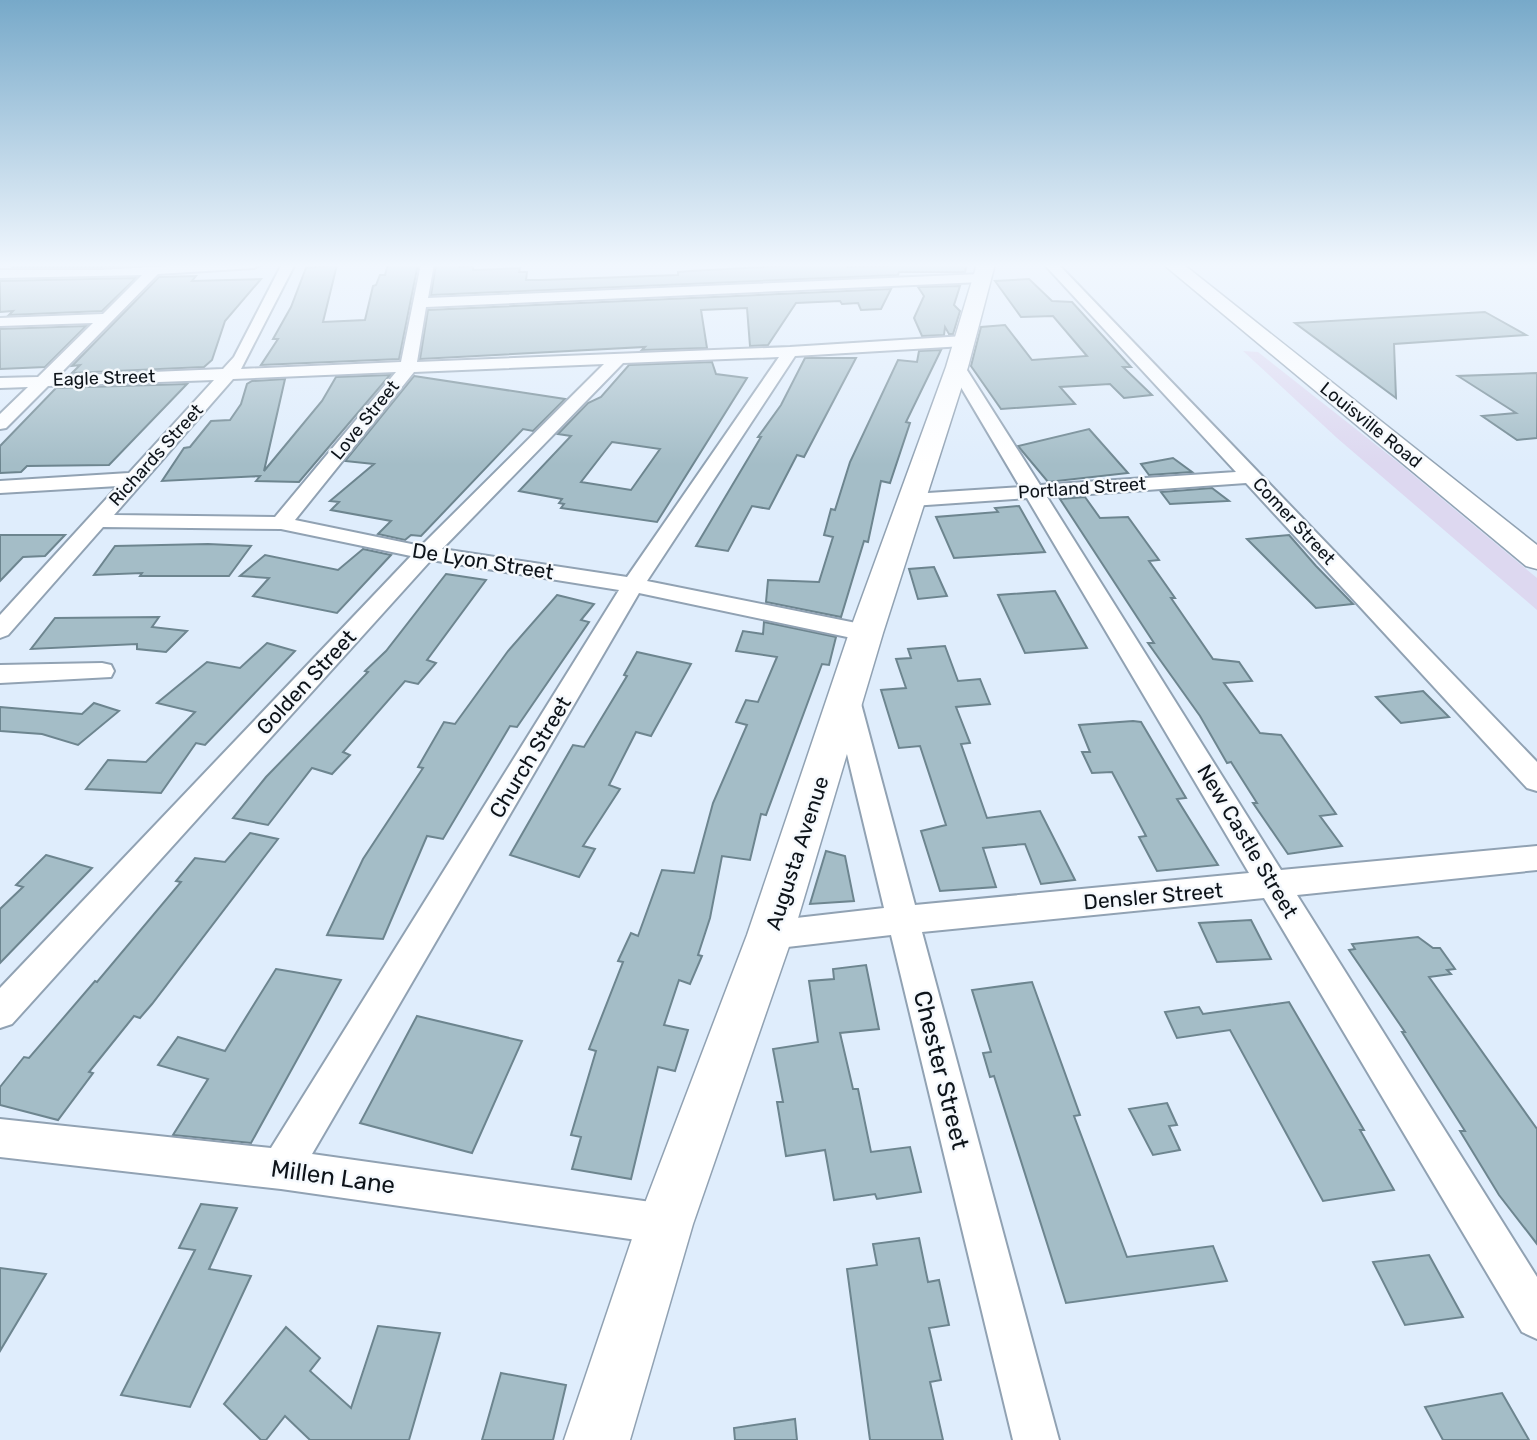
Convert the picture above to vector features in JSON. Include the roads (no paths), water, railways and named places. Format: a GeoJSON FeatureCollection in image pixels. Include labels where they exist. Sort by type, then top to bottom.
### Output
{"type":"FeatureCollection","features":[{"type":"Feature","properties":{"kind":"main road","name":"Augusta Avenue"},"geometry":{"type":"LineString","coordinates":[[597,1440],[665,1224],[770,935],[966,331]]}},
{"type":"Feature","properties":{"kind":"main road","name":"Louisville Road"},"geometry":{"type":"LineString","coordinates":[[1255,331],[1537,560]]}},
{"type":"Feature","properties":{"kind":"street"},"geometry":{"type":"LineString","coordinates":[[0,424],[93,331]]}},
{"type":"Feature","properties":{"kind":"street","name":"Richards Street"},"geometry":{"type":"LineString","coordinates":[[0,630],[229,373],[241,358],[254,331]]}},
{"type":"Feature","properties":{"kind":"street","name":"Love Street"},"geometry":{"type":"LineString","coordinates":[[281,523],[408,368],[415,331]]}},
{"type":"Feature","properties":{"kind":"street","name":"Comer Street"},"geometry":{"type":"LineString","coordinates":[[1115,331],[1537,780]]}},
{"type":"Feature","properties":{"kind":"street","name":"Eagle Street"},"geometry":{"type":"LineString","coordinates":[[0,383],[790,352],[960,354]]}},
{"type":"Feature","properties":{"kind":"street","name":"Church Street"},"geometry":{"type":"LineString","coordinates":[[281,1169],[633,585],[790,352]]}},
{"type":"Feature","properties":{"kind":"street","name":"New Castle Street"},"geometry":{"type":"LineString","coordinates":[[960,354],[1034,492],[1537,1317]]}},
{"type":"Feature","properties":{"kind":"street","name":"Golden Street"},"geometry":{"type":"LineString","coordinates":[[0,1012],[426,553],[619,358]]}},
{"type":"Feature","properties":{"kind":"street","name":"Portland Street"},"geometry":{"type":"LineString","coordinates":[[912,500],[1253,477]]}},
{"type":"Feature","properties":{"kind":"street"},"geometry":{"type":"LineString","coordinates":[[0,488],[133,480]]}},
{"type":"Feature","properties":{"kind":"street","name":"De Lyon Street"},"geometry":{"type":"LineString","coordinates":[[97,521],[281,523],[426,553],[633,585],[866,633]]}},
{"type":"Feature","properties":{"kind":"street"},"geometry":{"type":"LineString","coordinates":[[0,674],[102,671]]}},
{"type":"Feature","properties":{"kind":"street","name":"Chester Street"},"geometry":{"type":"LineString","coordinates":[[848,700],[1036,1440]]}},
{"type":"Feature","properties":{"kind":"street","name":"Densler Street"},"geometry":{"type":"LineString","coordinates":[[770,935],[902,919],[1276,886],[1537,858]]}},
{"type":"Feature","properties":{"kind":"street","name":"Millen Lane"},"geometry":{"type":"LineString","coordinates":[[0,1138],[281,1169],[665,1224]]}}]}
